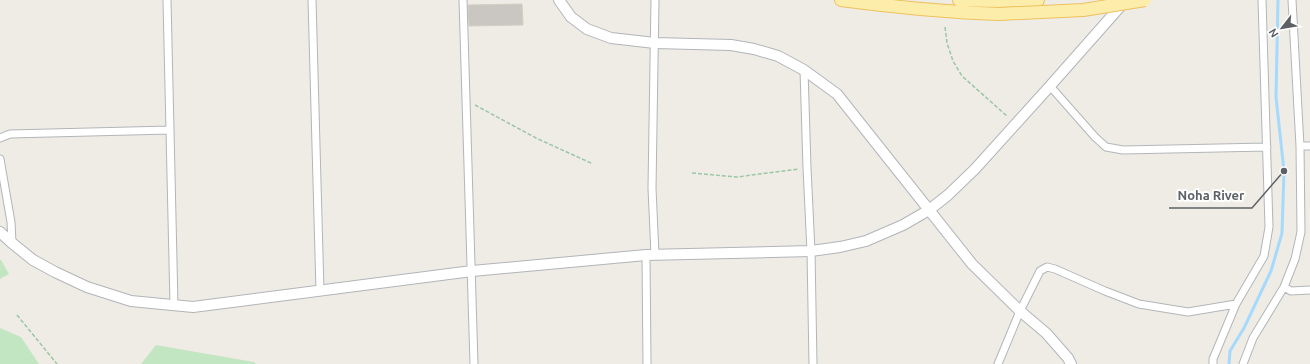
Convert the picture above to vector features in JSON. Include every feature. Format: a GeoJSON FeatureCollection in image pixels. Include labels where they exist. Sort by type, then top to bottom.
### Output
{"type":"FeatureCollection","features":[{"type":"Feature","properties":{"kind":"main road"},"geometry":{"type":"LineString","coordinates":[[841,0],[950,12],[999,14],[1083,10],[1145,0]]}},
{"type":"Feature","properties":{"kind":"main road"},"geometry":{"type":"LineString","coordinates":[[959,0],[1038,0]]}},
{"type":"Feature","properties":{"kind":"street"},"geometry":{"type":"LineString","coordinates":[[167,0],[174,305]]}},
{"type":"Feature","properties":{"kind":"street"},"geometry":{"type":"LineString","coordinates":[[312,0],[320,291]]}},
{"type":"Feature","properties":{"kind":"street"},"geometry":{"type":"LineString","coordinates":[[463,0],[474,364]]}},
{"type":"Feature","properties":{"kind":"street"},"geometry":{"type":"LineString","coordinates":[[647,364],[655,0]]}},
{"type":"Feature","properties":{"kind":"street"},"geometry":{"type":"LineString","coordinates":[[0,232],[12,244],[33,260],[87,287],[131,301],[193,307],[472,272],[650,255],[811,250],[840,247],[866,241],[903,226],[929,210],[948,195],[1016,124],[1126,0]]}},
{"type":"Feature","properties":{"kind":"street"},"geometry":{"type":"LineString","coordinates":[[1213,364],[1213,359],[1236,304],[1264,256],[1269,228],[1262,0]]}},
{"type":"Feature","properties":{"kind":"street"},"geometry":{"type":"LineString","coordinates":[[1243,364],[1253,338],[1284,287],[1295,259],[1301,232],[1300,146],[1292,0]]}},
{"type":"Feature","properties":{"kind":"street"},"geometry":{"type":"LineString","coordinates":[[562,3],[571,17],[587,29],[597,34],[626,41],[731,45],[754,49],[778,56],[804,70],[837,94],[972,264],[1020,311],[1046,333],[1068,358],[1071,364]]}},
{"type":"Feature","properties":{"kind":"street"},"geometry":{"type":"LineString","coordinates":[[804,70],[811,250],[813,364]]}},
{"type":"Feature","properties":{"kind":"street"},"geometry":{"type":"LineString","coordinates":[[1050,86],[1106,146],[1123,150],[1267,146]]}},
{"type":"Feature","properties":{"kind":"street"},"geometry":{"type":"LineString","coordinates":[[0,138],[10,134],[170,130]]}},
{"type":"Feature","properties":{"kind":"street"},"geometry":{"type":"LineString","coordinates":[[1300,146],[1310,146]]}},
{"type":"Feature","properties":{"kind":"street"},"geometry":{"type":"LineString","coordinates":[[0,159],[12,222],[12,244]]}},
{"type":"Feature","properties":{"kind":"street"},"geometry":{"type":"LineString","coordinates":[[998,364],[1020,311],[1040,271],[1047,267],[1055,268],[1105,291],[1139,304],[1188,312],[1236,304]]}},
{"type":"Feature","properties":{"kind":"street"},"geometry":{"type":"LineString","coordinates":[[1284,287],[1292,291],[1310,290]]}},
{"type":"Feature","properties":{"kind":"path"},"geometry":{"type":"LineString","coordinates":[[945,27],[947,43],[953,61],[962,76],[1016,124]]}},
{"type":"Feature","properties":{"kind":"path"},"geometry":{"type":"LineString","coordinates":[[466,101],[536,138],[593,164]]}},
{"type":"Feature","properties":{"kind":"path"},"geometry":{"type":"LineString","coordinates":[[692,173],[737,177],[807,168]]}},
{"type":"Feature","properties":{"kind":"path"},"geometry":{"type":"LineString","coordinates":[[17,315],[57,364]]}},
{"type":"Feature","properties":{"kind":"green space"},"geometry":{"type":"Polygon","coordinates":[[[0,260],[9,274],[0,279],[0,260]]]}},
{"type":"Feature","properties":{"kind":"green space"},"geometry":{"type":"Polygon","coordinates":[[[0,328],[21,337],[39,364],[0,364],[0,328]]]}},
{"type":"Feature","properties":{"kind":"green space"},"geometry":{"type":"Polygon","coordinates":[[[156,345],[254,362],[256,364],[141,364],[156,345]]]}},
{"type":"Feature","properties":{"kind":"building"},"geometry":{"type":"Polygon","coordinates":[[[522,4],[523,25],[469,26],[468,5],[522,4]]]}},
{"type":"Feature","properties":{"kind":"waterway"},"geometry":{"type":"LineString","coordinates":[[1229,364],[1230,351],[1244,328],[1271,271],[1282,233],[1284,171],[1276,97],[1278,0]]}},
{"type":"Feature","properties":{"kind":"place","name":"Noha River"},"geometry":{"type":"Point","coordinates":[1284,171]}}]}
